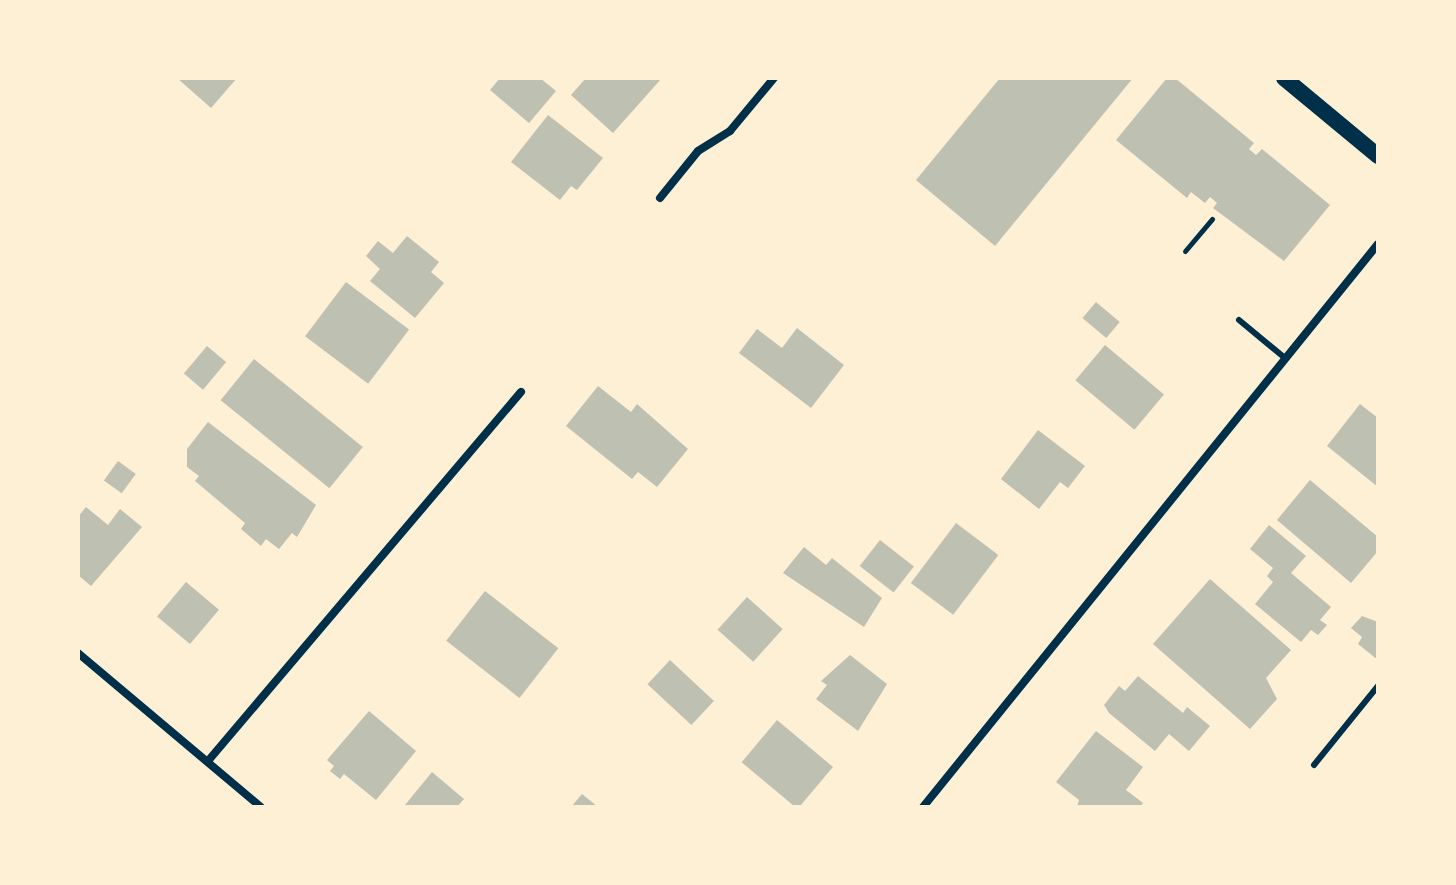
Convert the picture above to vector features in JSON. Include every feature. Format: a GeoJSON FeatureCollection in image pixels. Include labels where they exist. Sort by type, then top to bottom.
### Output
{"type":"FeatureCollection","features":[{"type":"Feature","properties":{"kind":"main road"},"geometry":{"type":"LineString","coordinates":[[1284,78],[1378,156]]}},
{"type":"Feature","properties":{"kind":"street"},"geometry":{"type":"LineString","coordinates":[[660,198],[698,151],[730,131],[774,78]]}},
{"type":"Feature","properties":{"kind":"street"},"geometry":{"type":"LineString","coordinates":[[923,807],[1378,244]]}},
{"type":"Feature","properties":{"kind":"street"},"geometry":{"type":"LineString","coordinates":[[208,761],[521,392]]}},
{"type":"Feature","properties":{"kind":"street"},"geometry":{"type":"LineString","coordinates":[[78,653],[261,807]]}},
{"type":"Feature","properties":{"kind":"lane"},"geometry":{"type":"LineString","coordinates":[[1239,320],[1285,358]]}},
{"type":"Feature","properties":{"kind":"lane"},"geometry":{"type":"LineString","coordinates":[[1314,765],[1378,686]]}},
{"type":"Feature","properties":{"kind":"path"},"geometry":{"type":"LineString","coordinates":[[1185,251],[1212,219]]}},
{"type":"Feature","properties":{"kind":"building"},"geometry":{"type":"Polygon","coordinates":[[[177,78],[237,78],[211,108],[177,78]]]}},
{"type":"Feature","properties":{"kind":"building"},"geometry":{"type":"Polygon","coordinates":[[[500,78],[540,78],[556,91],[529,123],[490,90],[500,78]]]}},
{"type":"Feature","properties":{"kind":"building"},"geometry":{"type":"Polygon","coordinates":[[[586,78],[662,78],[613,133],[571,95],[586,78]]]}},
{"type":"Feature","properties":{"kind":"building"},"geometry":{"type":"Polygon","coordinates":[[[1000,78],[1133,78],[995,246],[916,180],[1000,78]]]}},
{"type":"Feature","properties":{"kind":"building"},"geometry":{"type":"Polygon","coordinates":[[[1167,78],[1175,78],[1254,143],[1249,149],[1256,155],[1262,149],[1330,205],[1284,261],[1213,208],[1217,203],[1210,197],[1205,203],[1191,192],[1187,198],[1116,140],[1167,78]]]}},
{"type":"Feature","properties":{"kind":"building"},"geometry":{"type":"Polygon","coordinates":[[[548,115],[603,158],[577,190],[571,186],[560,200],[511,162],[548,115]]]}},
{"type":"Feature","properties":{"kind":"building"},"geometry":{"type":"Polygon","coordinates":[[[407,236],[439,262],[431,272],[444,283],[415,318],[370,281],[380,269],[366,256],[378,241],[393,253],[407,236]]]}},
{"type":"Feature","properties":{"kind":"building"},"geometry":{"type":"Polygon","coordinates":[[[346,282],[409,330],[368,384],[305,336],[346,282]]]}},
{"type":"Feature","properties":{"kind":"building"},"geometry":{"type":"Polygon","coordinates":[[[1096,302],[1120,322],[1106,338],[1083,318],[1096,302]]]}},
{"type":"Feature","properties":{"kind":"building"},"geometry":{"type":"Polygon","coordinates":[[[797,328],[844,365],[811,408],[739,353],[757,329],[782,348],[797,328]]]}},
{"type":"Feature","properties":{"kind":"building"},"geometry":{"type":"Polygon","coordinates":[[[1105,345],[1164,394],[1134,430],[1075,380],[1105,345]]]}},
{"type":"Feature","properties":{"kind":"building"},"geometry":{"type":"Polygon","coordinates":[[[207,346],[226,362],[203,390],[184,374],[207,346]]]}},
{"type":"Feature","properties":{"kind":"building"},"geometry":{"type":"Polygon","coordinates":[[[254,359],[363,447],[329,488],[221,400],[254,359]]]}},
{"type":"Feature","properties":{"kind":"building"},"geometry":{"type":"Polygon","coordinates":[[[598,386],[631,412],[637,404],[688,449],[657,487],[638,472],[632,479],[566,426],[598,386]]]}},
{"type":"Feature","properties":{"kind":"building"},"geometry":{"type":"Polygon","coordinates":[[[1360,404],[1378,418],[1378,487],[1327,446],[1360,404]]]}},
{"type":"Feature","properties":{"kind":"building"},"geometry":{"type":"Polygon","coordinates":[[[208,422],[316,505],[297,537],[292,533],[279,549],[266,539],[261,546],[241,529],[245,523],[195,481],[199,476],[187,467],[187,449],[208,422]]]}},
{"type":"Feature","properties":{"kind":"building"},"geometry":{"type":"Polygon","coordinates":[[[1038,430],[1085,466],[1068,488],[1060,482],[1039,509],[1001,479],[1038,430]]]}},
{"type":"Feature","properties":{"kind":"building"},"geometry":{"type":"Polygon","coordinates":[[[118,461],[136,474],[122,493],[104,480],[118,461]]]}},
{"type":"Feature","properties":{"kind":"building"},"geometry":{"type":"Polygon","coordinates":[[[1310,480],[1378,537],[1378,551],[1351,583],[1277,520],[1310,480]]]}},
{"type":"Feature","properties":{"kind":"building"},"geometry":{"type":"Polygon","coordinates":[[[86,507],[108,525],[120,509],[142,527],[91,586],[78,575],[78,517],[86,507]]]}},
{"type":"Feature","properties":{"kind":"building"},"geometry":{"type":"Polygon","coordinates":[[[956,523],[998,555],[953,615],[911,583],[956,523]]]}},
{"type":"Feature","properties":{"kind":"building"},"geometry":{"type":"Polygon","coordinates":[[[1269,525],[1306,556],[1291,573],[1331,607],[1320,620],[1327,625],[1318,635],[1311,630],[1301,642],[1255,604],[1273,582],[1267,576],[1273,568],[1250,549],[1269,525]]]}},
{"type":"Feature","properties":{"kind":"building"},"geometry":{"type":"Polygon","coordinates":[[[880,540],[914,566],[894,592],[860,566],[880,540]]]}},
{"type":"Feature","properties":{"kind":"building"},"geometry":{"type":"Polygon","coordinates":[[[804,547],[826,565],[832,558],[882,598],[864,627],[783,573],[804,547]]]}},
{"type":"Feature","properties":{"kind":"building"},"geometry":{"type":"Polygon","coordinates":[[[1210,579],[1291,650],[1266,678],[1277,699],[1250,729],[1153,644],[1210,579]]]}},
{"type":"Feature","properties":{"kind":"building"},"geometry":{"type":"Polygon","coordinates":[[[186,582],[219,610],[190,644],[157,616],[186,582]]]}},
{"type":"Feature","properties":{"kind":"building"},"geometry":{"type":"Polygon","coordinates":[[[485,591],[558,648],[519,698],[446,641],[485,591]]]}},
{"type":"Feature","properties":{"kind":"building"},"geometry":{"type":"Polygon","coordinates":[[[747,597],[783,629],[753,662],[718,630],[747,597]]]}},
{"type":"Feature","properties":{"kind":"building"},"geometry":{"type":"Polygon","coordinates":[[[1362,616],[1378,622],[1378,660],[1358,644],[1362,637],[1351,628],[1362,616]]]}},
{"type":"Feature","properties":{"kind":"building"},"geometry":{"type":"Polygon","coordinates":[[[850,655],[887,684],[858,731],[816,699],[827,685],[821,681],[850,655]]]}},
{"type":"Feature","properties":{"kind":"building"},"geometry":{"type":"Polygon","coordinates":[[[670,660],[714,701],[691,725],[647,684],[670,660]]]}},
{"type":"Feature","properties":{"kind":"building"},"geometry":{"type":"Polygon","coordinates":[[[1138,676],[1183,713],[1187,707],[1210,726],[1189,751],[1169,734],[1155,751],[1109,713],[1104,705],[1119,686],[1125,691],[1138,676]]]}},
{"type":"Feature","properties":{"kind":"building"},"geometry":{"type":"Polygon","coordinates":[[[369,711],[416,751],[376,800],[344,774],[340,779],[330,771],[334,766],[327,760],[369,711]]]}},
{"type":"Feature","properties":{"kind":"building"},"geometry":{"type":"Polygon","coordinates":[[[777,720],[833,767],[799,807],[795,807],[742,762],[777,720]]]}},
{"type":"Feature","properties":{"kind":"building"},"geometry":{"type":"Polygon","coordinates":[[[1096,731],[1143,767],[1126,790],[1143,803],[1140,807],[1077,807],[1079,800],[1056,782],[1096,731]]]}},
{"type":"Feature","properties":{"kind":"building"},"geometry":{"type":"Polygon","coordinates":[[[432,772],[464,799],[457,807],[405,805],[432,772]]]}},
{"type":"Feature","properties":{"kind":"building"},"geometry":{"type":"Polygon","coordinates":[[[582,794],[598,807],[571,807],[582,794]]]}}]}
